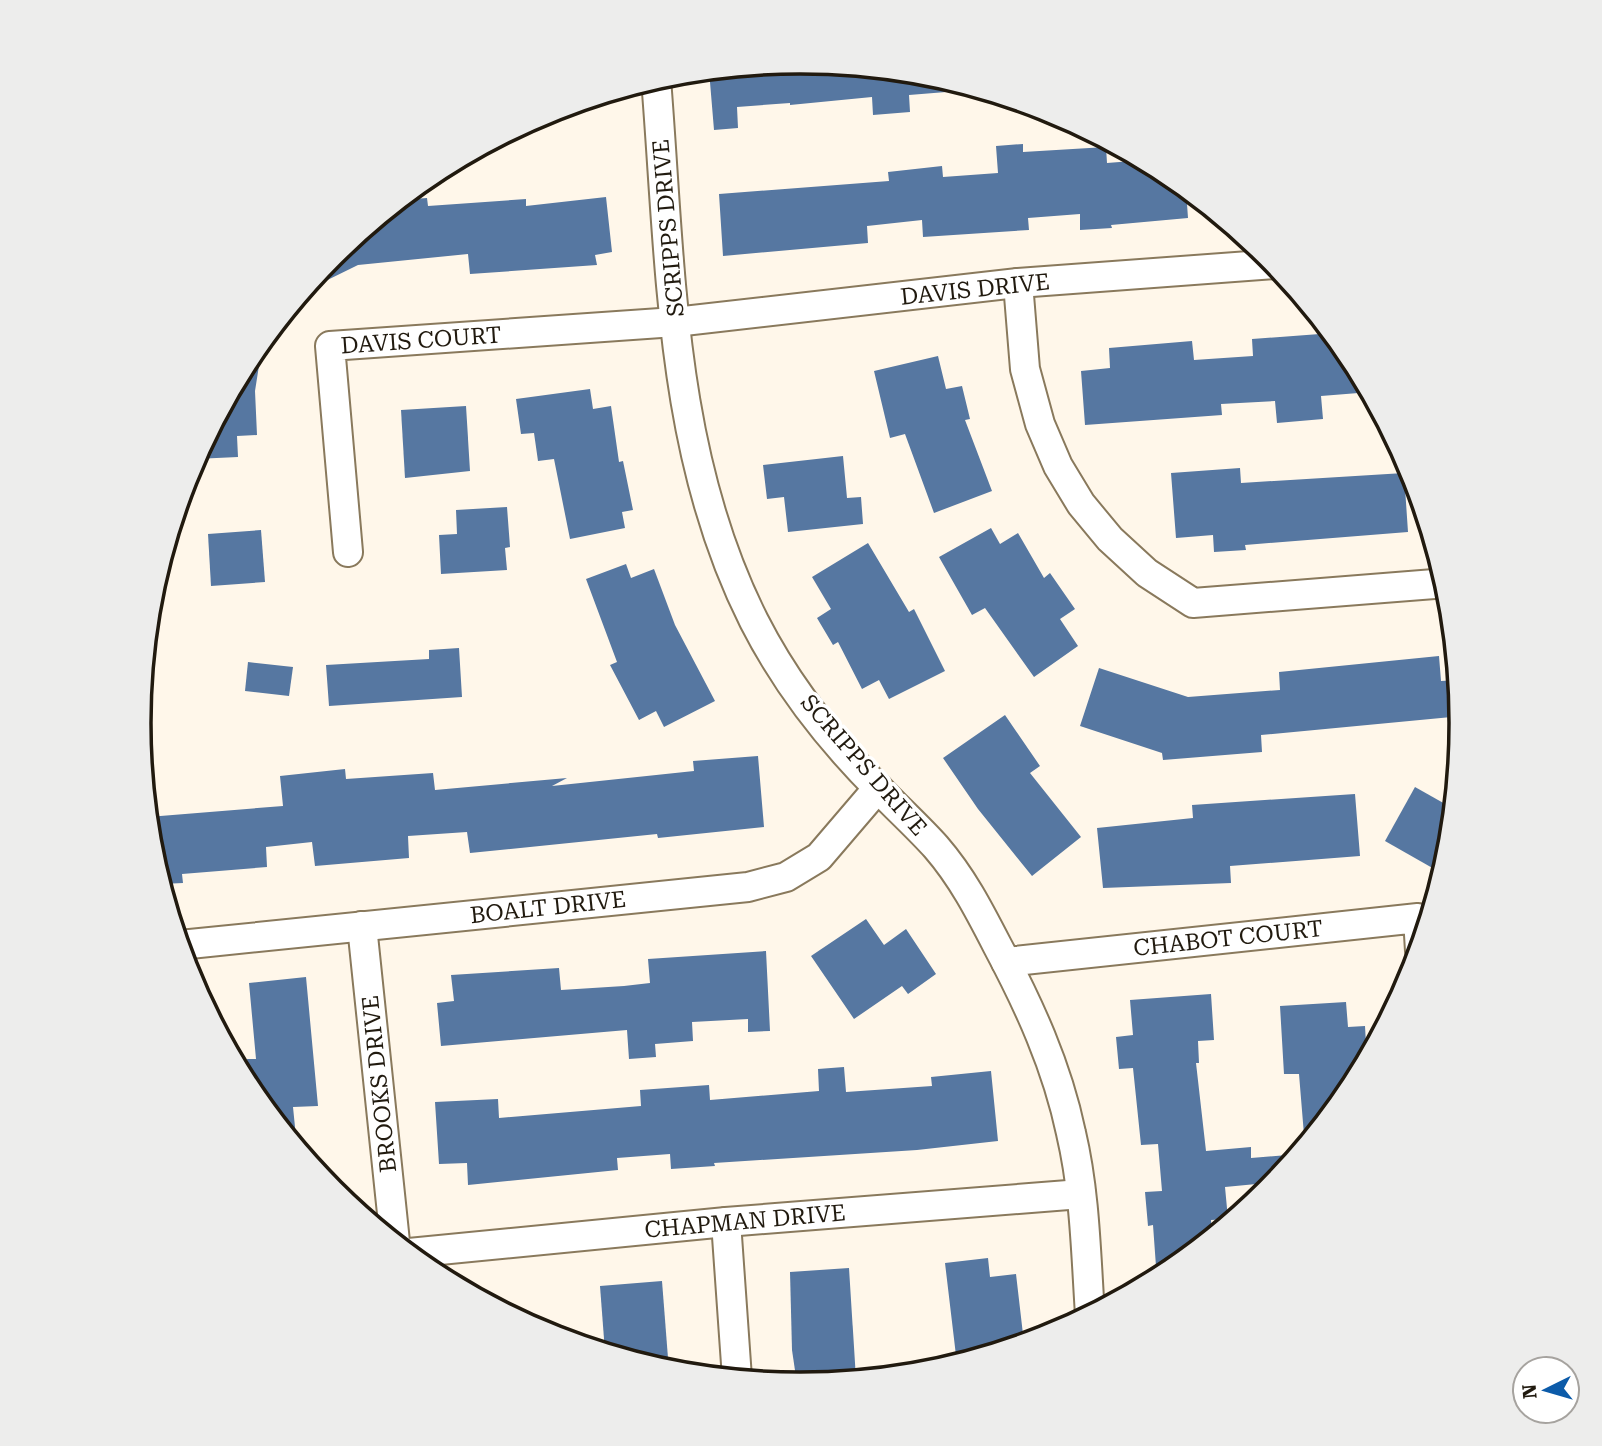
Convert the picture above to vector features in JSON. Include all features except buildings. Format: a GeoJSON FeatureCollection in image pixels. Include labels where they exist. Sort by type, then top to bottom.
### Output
{"type":"FeatureCollection","features":[{"type":"Feature","properties":{"kind":"street","name":"SCRIPPS DRIVE"},"geometry":{"type":"LineString","coordinates":[[657,90],[675,322],[695,460],[710,518],[729,569],[755,624],[787,676],[818,720],[878,788],[937,848],[964,883],[1033,1016],[1054,1072],[1072,1134],[1081,1194],[1089,1305]]}},
{"type":"Feature","properties":{"kind":"street","name":"DAVIS DRIVE"},"geometry":{"type":"LineString","coordinates":[[675,322],[1018,283],[1261,265]]}},
{"type":"Feature","properties":{"kind":"street"},"geometry":{"type":"LineString","coordinates":[[1018,283],[1026,369],[1040,424],[1058,466],[1081,504],[1110,539],[1147,573],[1193,603],[1435,584]]}},
{"type":"Feature","properties":{"kind":"street","name":"DAVIS COURT"},"geometry":{"type":"LineString","coordinates":[[348,552],[330,346],[675,322]]}},
{"type":"Feature","properties":{"kind":"street","name":"BOALT DRIVE"},"geometry":{"type":"LineString","coordinates":[[190,944],[748,887],[786,877],[819,857],[878,788]]}},
{"type":"Feature","properties":{"kind":"street","name":"CHABOT COURT"},"geometry":{"type":"LineString","coordinates":[[1006,962],[1418,918],[1418,924]]}},
{"type":"Feature","properties":{"kind":"street","name":"BROOKS DRIVE"},"geometry":{"type":"LineString","coordinates":[[362,926],[395,1229]]}},
{"type":"Feature","properties":{"kind":"street","name":"CHAPMAN DRIVE"},"geometry":{"type":"LineString","coordinates":[[424,1251],[726,1222],[1081,1194]]}},
{"type":"Feature","properties":{"kind":"street"},"geometry":{"type":"LineString","coordinates":[[726,1222],[736,1369]]}}]}
